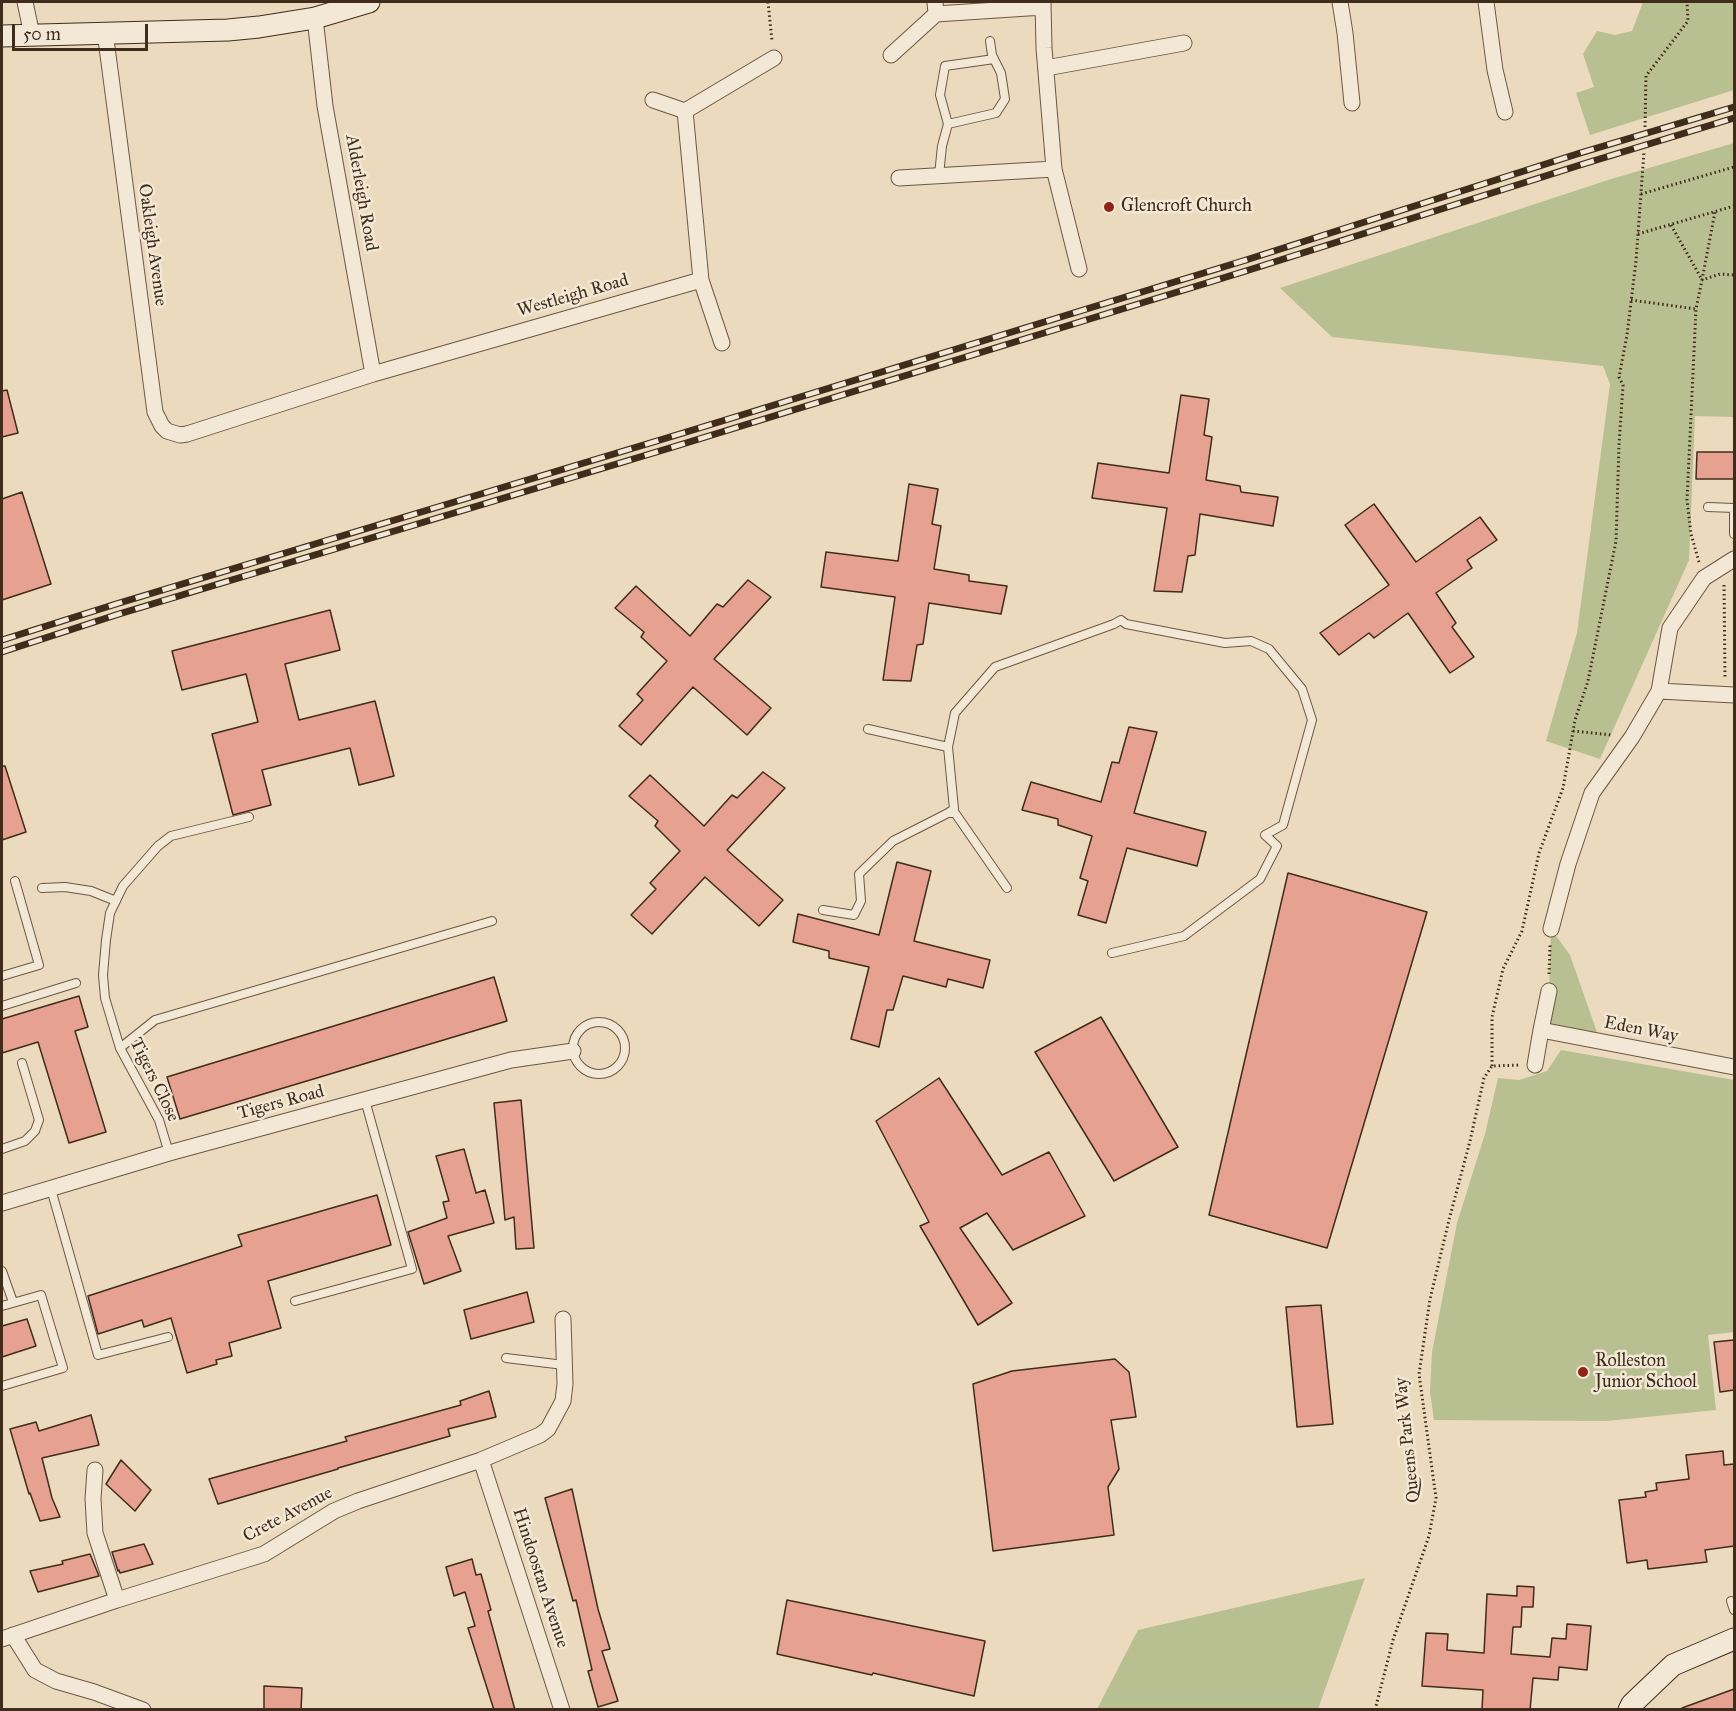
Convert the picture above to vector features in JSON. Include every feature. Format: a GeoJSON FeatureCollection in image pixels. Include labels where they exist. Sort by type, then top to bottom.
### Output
{"type":"FeatureCollection","features":[{"type":"Feature","properties":{"kind":"main road"},"geometry":{"type":"LineString","coordinates":[[2,36],[228,30],[315,18],[369,2]]}},
{"type":"Feature","properties":{"kind":"main road"},"geometry":{"type":"LineString","coordinates":[[1629,1710],[1632,1704],[1673,1665],[1734,1639]]}},
{"type":"Feature","properties":{"kind":"street"},"geometry":{"type":"LineString","coordinates":[[25,2],[33,35]]}},
{"type":"Feature","properties":{"kind":"street"},"geometry":{"type":"LineString","coordinates":[[1340,2],[1352,103]]}},
{"type":"Feature","properties":{"kind":"street"},"geometry":{"type":"LineString","coordinates":[[1486,2],[1495,70],[1505,112]]}},
{"type":"Feature","properties":{"kind":"street"},"geometry":{"type":"LineString","coordinates":[[891,55],[935,8],[1043,4],[1054,169],[1079,269]]}},
{"type":"Feature","properties":{"kind":"street","name":"Alderleigh Road"},"geometry":{"type":"LineString","coordinates":[[315,18],[325,106],[373,374]]}},
{"type":"Feature","properties":{"kind":"street","name":"Oakleigh Avenue"},"geometry":{"type":"LineString","coordinates":[[105,32],[155,412],[167,431],[180,435],[195,432]]}},
{"type":"Feature","properties":{"kind":"street"},"geometry":{"type":"LineString","coordinates":[[1046,68],[1184,43]]}},
{"type":"Feature","properties":{"kind":"street"},"geometry":{"type":"LineString","coordinates":[[653,100],[685,111],[774,58]]}},
{"type":"Feature","properties":{"kind":"street"},"geometry":{"type":"LineString","coordinates":[[685,111],[701,280],[723,343]]}},
{"type":"Feature","properties":{"kind":"street"},"geometry":{"type":"LineString","coordinates":[[899,178],[1054,169]]}},
{"type":"Feature","properties":{"kind":"street","name":"Westleigh Road"},"geometry":{"type":"LineString","coordinates":[[195,432],[373,374],[701,280]]}},
{"type":"Feature","properties":{"kind":"street"},"geometry":{"type":"LineString","coordinates":[[1551,929],[1568,864],[1592,793],[1632,737],[1659,691],[1670,628],[1704,578],[1729,562]]}},
{"type":"Feature","properties":{"kind":"street"},"geometry":{"type":"LineString","coordinates":[[1659,691],[1730,694]]}},
{"type":"Feature","properties":{"kind":"street"},"geometry":{"type":"LineString","coordinates":[[1535,1065],[1549,991]]}},
{"type":"Feature","properties":{"kind":"street","name":"Eden Way"},"geometry":{"type":"LineString","coordinates":[[1541,1030],[1734,1068]]}},
{"type":"Feature","properties":{"kind":"street","name":"Tigers Road"},"geometry":{"type":"LineString","coordinates":[[2,1203],[169,1153],[511,1060],[573,1051]]}},
{"type":"Feature","properties":{"kind":"street","name":"Crete Avenue"},"geometry":{"type":"LineString","coordinates":[[7,1637],[264,1554],[334,1511],[481,1460],[540,1435],[548,1429],[563,1401],[562,1318]]}},
{"type":"Feature","properties":{"kind":"street","name":"Hindoostan Avenue"},"geometry":{"type":"LineString","coordinates":[[481,1460],[562,1710]]}},
{"type":"Feature","properties":{"kind":"street"},"geometry":{"type":"LineString","coordinates":[[95,1470],[93,1499],[95,1533],[117,1600]]}},
{"type":"Feature","properties":{"kind":"street"},"geometry":{"type":"LineString","coordinates":[[7,1637],[35,1670],[56,1682],[94,1692],[143,1710]]}},
{"type":"Feature","properties":{"kind":"lane"},"geometry":{"type":"LineString","coordinates":[[948,124],[996,113],[1005,99],[1001,73],[992,54],[990,41]]}},
{"type":"Feature","properties":{"kind":"lane"},"geometry":{"type":"LineString","coordinates":[[939,175],[942,146],[948,124],[940,95],[945,66],[994,59]]}},
{"type":"Feature","properties":{"kind":"lane"},"geometry":{"type":"LineString","coordinates":[[1708,507],[1734,507],[1734,534]]}},
{"type":"Feature","properties":{"kind":"lane"},"geometry":{"type":"LineString","coordinates":[[823,910],[854,915],[861,901],[860,874],[893,841],[954,809],[948,747],[955,713],[995,667],[1120,620],[1126,624],[1225,643],[1251,641],[1269,649],[1302,688],[1311,720],[1283,825],[1265,835],[1277,846],[1260,879],[1184,936],[1112,953]]}},
{"type":"Feature","properties":{"kind":"lane"},"geometry":{"type":"LineString","coordinates":[[868,729],[948,747]]}},
{"type":"Feature","properties":{"kind":"lane"},"geometry":{"type":"LineString","coordinates":[[948,813],[956,813],[1007,888]]}},
{"type":"Feature","properties":{"kind":"lane","name":"Tigers Close"},"geometry":{"type":"LineString","coordinates":[[169,1153],[159,1120],[120,1048],[105,998],[103,975],[109,922],[123,886],[158,846],[171,836],[249,817]]}},
{"type":"Feature","properties":{"kind":"lane"},"geometry":{"type":"LineString","coordinates":[[2,976],[39,965],[15,881]]}},
{"type":"Feature","properties":{"kind":"lane"},"geometry":{"type":"LineString","coordinates":[[42,888],[65,887],[91,891],[116,901]]}},
{"type":"Feature","properties":{"kind":"lane"},"geometry":{"type":"LineString","coordinates":[[120,1048],[155,1020],[492,921]]}},
{"type":"Feature","properties":{"kind":"lane"},"geometry":{"type":"LineString","coordinates":[[2,1006],[76,983]]}},
{"type":"Feature","properties":{"kind":"lane"},"geometry":{"type":"LineString","coordinates":[[591,1023],[609,1024],[622,1035],[625,1044],[622,1061],[610,1072],[602,1074],[594,1074],[580,1066],[573,1051],[577,1034],[591,1023]]}},
{"type":"Feature","properties":{"kind":"lane"},"geometry":{"type":"LineString","coordinates":[[2,1149],[26,1141],[35,1131],[39,1120],[22,1063]]}},
{"type":"Feature","properties":{"kind":"lane"},"geometry":{"type":"LineString","coordinates":[[296,1301],[412,1269],[365,1100]]}},
{"type":"Feature","properties":{"kind":"lane"},"geometry":{"type":"LineString","coordinates":[[51,1189],[98,1355],[168,1337]]}},
{"type":"Feature","properties":{"kind":"lane"},"geometry":{"type":"LineString","coordinates":[[2,1271],[13,1302]]}},
{"type":"Feature","properties":{"kind":"lane"},"geometry":{"type":"LineString","coordinates":[[2,1306],[41,1295],[63,1368],[2,1386]]}},
{"type":"Feature","properties":{"kind":"lane"},"geometry":{"type":"LineString","coordinates":[[506,1358],[564,1365]]}},
{"type":"Feature","properties":{"kind":"lane"},"geometry":{"type":"LineString","coordinates":[[1731,1601],[1734,1610]]}},
{"type":"Feature","properties":{"kind":"path"},"geometry":{"type":"LineString","coordinates":[[768,2],[774,58]]}},
{"type":"Feature","properties":{"kind":"path"},"geometry":{"type":"LineString","coordinates":[[1645,127],[1646,76],[1688,21],[1687,2]]}},
{"type":"Feature","properties":{"kind":"path"},"geometry":{"type":"LineString","coordinates":[[1535,1065],[1492,1066],[1492,1017],[1503,969],[1522,931],[1539,853],[1563,788],[1575,720],[1588,681],[1616,541],[1623,385],[1619,377],[1631,300],[1644,152]]}},
{"type":"Feature","properties":{"kind":"path"},"geometry":{"type":"LineString","coordinates":[[1641,194],[1734,167]]}},
{"type":"Feature","properties":{"kind":"path"},"geometry":{"type":"LineString","coordinates":[[1638,234],[1734,206]]}},
{"type":"Feature","properties":{"kind":"path"},"geometry":{"type":"LineString","coordinates":[[1704,578],[1691,534],[1687,500],[1696,309],[1715,212]]}},
{"type":"Feature","properties":{"kind":"path"},"geometry":{"type":"LineString","coordinates":[[1671,225],[1702,280]]}},
{"type":"Feature","properties":{"kind":"path"},"geometry":{"type":"LineString","coordinates":[[1702,280],[1720,274],[1734,275]]}},
{"type":"Feature","properties":{"kind":"path"},"geometry":{"type":"LineString","coordinates":[[1631,300],[1696,309]]}},
{"type":"Feature","properties":{"kind":"path"},"geometry":{"type":"LineString","coordinates":[[1729,562],[1730,694]]}},
{"type":"Feature","properties":{"kind":"path"},"geometry":{"type":"LineString","coordinates":[[1573,731],[1632,737]]}},
{"type":"Feature","properties":{"kind":"path"},"geometry":{"type":"LineString","coordinates":[[1549,991],[1551,929]]}},
{"type":"Feature","properties":{"kind":"path","name":"Queens Park Way"},"geometry":{"type":"LineString","coordinates":[[1375,1710],[1393,1640],[1429,1536],[1436,1498],[1419,1374],[1430,1299],[1484,1078],[1492,1066]]}},
{"type":"Feature","properties":{"kind":"green space"},"geometry":{"type":"Polygon","coordinates":[[[1643,2],[1734,2],[1734,90],[1590,135],[1576,93],[1594,87],[1583,54],[1597,31],[1615,35],[1632,31],[1643,2]]]}},
{"type":"Feature","properties":{"kind":"green space"},"geometry":{"type":"Polygon","coordinates":[[[1734,143],[1734,417],[1695,416],[1689,560],[1600,759],[1546,741],[1577,633],[1610,384],[1603,366],[1332,337],[1280,288],[1608,180],[1734,143]]]}},
{"type":"Feature","properties":{"kind":"green space"},"geometry":{"type":"Polygon","coordinates":[[[1551,929],[1570,955],[1598,1035],[1541,1030],[1549,991],[1551,929]]]}},
{"type":"Feature","properties":{"kind":"green space"},"geometry":{"type":"Polygon","coordinates":[[[1561,1050],[1734,1080],[1734,1332],[1708,1335],[1716,1410],[1607,1421],[1434,1420],[1430,1392],[1432,1352],[1457,1223],[1485,1134],[1498,1078],[1519,1080],[1547,1071],[1561,1050]]]}},
{"type":"Feature","properties":{"kind":"green space"},"geometry":{"type":"Polygon","coordinates":[[[1365,1578],[1318,1709],[1097,1709],[1138,1630],[1365,1578]]]}},
{"type":"Feature","properties":{"kind":"building"},"geometry":{"type":"Polygon","coordinates":[[[7,390],[18,433],[2,437],[2,391],[7,390]]]}},
{"type":"Feature","properties":{"kind":"building"},"geometry":{"type":"Polygon","coordinates":[[[1181,395],[1209,399],[1204,435],[1212,437],[1206,480],[1240,486],[1241,492],[1278,497],[1273,526],[1200,514],[1195,555],[1188,556],[1182,592],[1154,591],[1167,508],[1092,498],[1098,463],[1169,473],[1181,395]]]}},
{"type":"Feature","properties":{"kind":"building"},"geometry":{"type":"Polygon","coordinates":[[[1697,452],[1734,452],[1734,479],[1696,479],[1697,452]]]}},
{"type":"Feature","properties":{"kind":"building"},"geometry":{"type":"Polygon","coordinates":[[[909,484],[938,489],[932,524],[941,526],[934,569],[969,575],[969,581],[1007,586],[1001,614],[929,603],[923,644],[917,645],[911,681],[883,680],[895,597],[821,587],[826,552],[898,561],[909,484]]]}},
{"type":"Feature","properties":{"kind":"building"},"geometry":{"type":"Polygon","coordinates":[[[22,492],[51,584],[2,600],[2,499],[22,492]]]}},
{"type":"Feature","properties":{"kind":"building"},"geometry":{"type":"Polygon","coordinates":[[[1374,504],[1416,562],[1480,517],[1497,540],[1467,560],[1472,568],[1436,593],[1456,623],[1452,627],[1474,657],[1450,673],[1408,613],[1374,638],[1369,633],[1339,655],[1320,633],[1389,585],[1345,525],[1374,504]]]}},
{"type":"Feature","properties":{"kind":"building"},"geometry":{"type":"Polygon","coordinates":[[[748,580],[771,597],[714,659],[771,708],[747,735],[693,687],[641,745],[619,726],[643,700],[637,694],[667,661],[641,637],[644,632],[615,608],[636,586],[690,636],[717,604],[723,607],[748,580]]]}},
{"type":"Feature","properties":{"kind":"building"},"geometry":{"type":"Polygon","coordinates":[[[330,610],[340,650],[285,664],[299,720],[375,701],[394,776],[359,785],[350,748],[262,770],[271,805],[233,815],[212,734],[258,722],[246,674],[182,690],[172,651],[330,610]]]}},
{"type":"Feature","properties":{"kind":"building"},"geometry":{"type":"Polygon","coordinates":[[[1129,727],[1157,732],[1134,813],[1206,832],[1197,866],[1127,848],[1106,923],[1078,915],[1088,881],[1080,878],[1092,836],[1058,825],[1058,819],[1022,810],[1031,782],[1101,802],[1112,762],[1119,763],[1129,727]]]}},
{"type":"Feature","properties":{"kind":"building"},"geometry":{"type":"Polygon","coordinates":[[[2,766],[5,766],[26,832],[2,840],[2,766]]]}},
{"type":"Feature","properties":{"kind":"building"},"geometry":{"type":"Polygon","coordinates":[[[763,772],[785,788],[727,850],[783,900],[759,926],[705,877],[652,934],[631,915],[656,889],[650,883],[680,851],[655,826],[658,821],[629,796],[650,775],[704,826],[732,795],[737,798],[763,772]]]}},
{"type":"Feature","properties":{"kind":"building"},"geometry":{"type":"Polygon","coordinates":[[[897,862],[931,871],[914,941],[990,960],[983,988],[948,979],[946,987],[903,976],[893,1010],[887,1010],[879,1047],[851,1039],[869,967],[829,958],[829,951],[793,942],[798,914],[879,935],[897,862]]]}},
{"type":"Feature","properties":{"kind":"building"},"geometry":{"type":"Polygon","coordinates":[[[1288,873],[1427,912],[1327,1248],[1209,1215],[1288,873]]]}},
{"type":"Feature","properties":{"kind":"building"},"geometry":{"type":"Polygon","coordinates":[[[494,977],[507,1021],[180,1119],[167,1077],[494,977]]]}},
{"type":"Feature","properties":{"kind":"building"},"geometry":{"type":"Polygon","coordinates":[[[79,996],[88,1027],[75,1031],[106,1132],[69,1143],[38,1042],[2,1053],[2,1019],[79,996]]]}},
{"type":"Feature","properties":{"kind":"building"},"geometry":{"type":"Polygon","coordinates":[[[1101,1017],[1178,1147],[1114,1181],[1035,1052],[1101,1017]]]}},
{"type":"Feature","properties":{"kind":"building"},"geometry":{"type":"Polygon","coordinates":[[[939,1078],[1002,1175],[1049,1152],[1085,1216],[1013,1250],[987,1213],[960,1228],[1012,1303],[978,1325],[920,1226],[929,1222],[876,1121],[939,1078]]]}},
{"type":"Feature","properties":{"kind":"building"},"geometry":{"type":"Polygon","coordinates":[[[521,1100],[534,1248],[516,1249],[514,1217],[505,1220],[494,1103],[521,1100]]]}},
{"type":"Feature","properties":{"kind":"building"},"geometry":{"type":"Polygon","coordinates":[[[464,1149],[476,1193],[485,1190],[494,1223],[448,1236],[461,1271],[424,1284],[408,1232],[447,1218],[443,1202],[449,1201],[436,1156],[464,1149]]]}},
{"type":"Feature","properties":{"kind":"building"},"geometry":{"type":"Polygon","coordinates":[[[377,1195],[391,1245],[268,1281],[281,1328],[229,1343],[232,1356],[216,1360],[217,1364],[187,1373],[171,1318],[144,1327],[142,1320],[98,1334],[88,1296],[242,1246],[238,1235],[377,1195]]]}},
{"type":"Feature","properties":{"kind":"building"},"geometry":{"type":"Polygon","coordinates":[[[527,1292],[534,1322],[471,1339],[464,1310],[527,1292]]]}},
{"type":"Feature","properties":{"kind":"building"},"geometry":{"type":"Polygon","coordinates":[[[1321,1305],[1333,1424],[1297,1427],[1286,1307],[1321,1305]]]}},
{"type":"Feature","properties":{"kind":"building"},"geometry":{"type":"Polygon","coordinates":[[[27,1319],[36,1346],[2,1357],[2,1326],[27,1319]]]}},
{"type":"Feature","properties":{"kind":"building"},"geometry":{"type":"Polygon","coordinates":[[[1734,1340],[1734,1390],[1720,1392],[1714,1342],[1734,1340]]]}},
{"type":"Feature","properties":{"kind":"building"},"geometry":{"type":"Polygon","coordinates":[[[1115,1359],[1129,1372],[1136,1417],[1111,1420],[1119,1469],[1108,1487],[1114,1535],[993,1551],[973,1384],[1012,1371],[1115,1359]]]}},
{"type":"Feature","properties":{"kind":"building"},"geometry":{"type":"Polygon","coordinates":[[[489,1391],[496,1417],[448,1429],[450,1436],[218,1504],[209,1479],[347,1441],[345,1437],[461,1405],[460,1401],[489,1391]]]}},
{"type":"Feature","properties":{"kind":"building"},"geometry":{"type":"Polygon","coordinates":[[[91,1415],[99,1445],[42,1458],[52,1498],[60,1517],[40,1521],[29,1494],[10,1429],[36,1422],[39,1431],[91,1415]]]}},
{"type":"Feature","properties":{"kind":"building"},"geometry":{"type":"Polygon","coordinates":[[[1723,1451],[1724,1465],[1734,1464],[1734,1546],[1705,1550],[1707,1562],[1648,1569],[1647,1560],[1627,1563],[1619,1500],[1646,1497],[1645,1492],[1657,1490],[1656,1483],[1689,1479],[1686,1455],[1723,1451]]]}},
{"type":"Feature","properties":{"kind":"building"},"geometry":{"type":"Polygon","coordinates":[[[121,1460],[151,1490],[135,1511],[106,1484],[121,1460]]]}},
{"type":"Feature","properties":{"kind":"building"},"geometry":{"type":"Polygon","coordinates":[[[572,1489],[598,1609],[610,1649],[602,1651],[618,1701],[598,1707],[588,1671],[592,1670],[576,1600],[573,1601],[545,1498],[572,1489]]]}},
{"type":"Feature","properties":{"kind":"building"},"geometry":{"type":"Polygon","coordinates":[[[144,1544],[153,1564],[120,1573],[112,1552],[144,1544]]]}},
{"type":"Feature","properties":{"kind":"building"},"geometry":{"type":"Polygon","coordinates":[[[90,1554],[99,1576],[38,1592],[30,1571],[63,1564],[62,1561],[90,1554]]]}},
{"type":"Feature","properties":{"kind":"building"},"geometry":{"type":"Polygon","coordinates":[[[472,1559],[476,1575],[481,1574],[491,1610],[488,1611],[515,1710],[494,1710],[468,1628],[475,1626],[465,1592],[454,1596],[446,1567],[472,1559]]]}},
{"type":"Feature","properties":{"kind":"building"},"geometry":{"type":"Polygon","coordinates":[[[1517,1586],[1534,1587],[1533,1607],[1522,1607],[1521,1627],[1513,1627],[1511,1654],[1550,1657],[1552,1638],[1566,1639],[1567,1624],[1591,1626],[1587,1670],[1559,1667],[1558,1680],[1533,1678],[1530,1710],[1482,1710],[1483,1690],[1422,1686],[1426,1633],[1448,1634],[1447,1650],[1484,1653],[1487,1594],[1517,1596],[1517,1586]]]}},
{"type":"Feature","properties":{"kind":"building"},"geometry":{"type":"Polygon","coordinates":[[[787,1600],[985,1641],[974,1696],[777,1654],[787,1600]]]}},
{"type":"Feature","properties":{"kind":"building"},"geometry":{"type":"Polygon","coordinates":[[[264,1686],[302,1688],[301,1710],[264,1710],[264,1686]]]}},
{"type":"Feature","properties":{"kind":"building"},"geometry":{"type":"Polygon","coordinates":[[[1734,1689],[1734,1710],[1683,1710],[1682,1708],[1734,1689]]]}},
{"type":"Feature","properties":{"kind":"railway"},"geometry":{"type":"LineString","coordinates":[[2,640],[1246,260],[1577,154],[1734,107]]}},
{"type":"Feature","properties":{"kind":"railway"},"geometry":{"type":"LineString","coordinates":[[2,652],[119,614],[1249,270],[1734,118]]}},
{"type":"Feature","properties":{"kind":"place","name":"Glencroft Church"},"geometry":{"type":"Point","coordinates":[1109,207]}},
{"type":"Feature","properties":{"kind":"place","name":"Rolleston Junior School"},"geometry":{"type":"Point","coordinates":[1583,1372]}}]}
